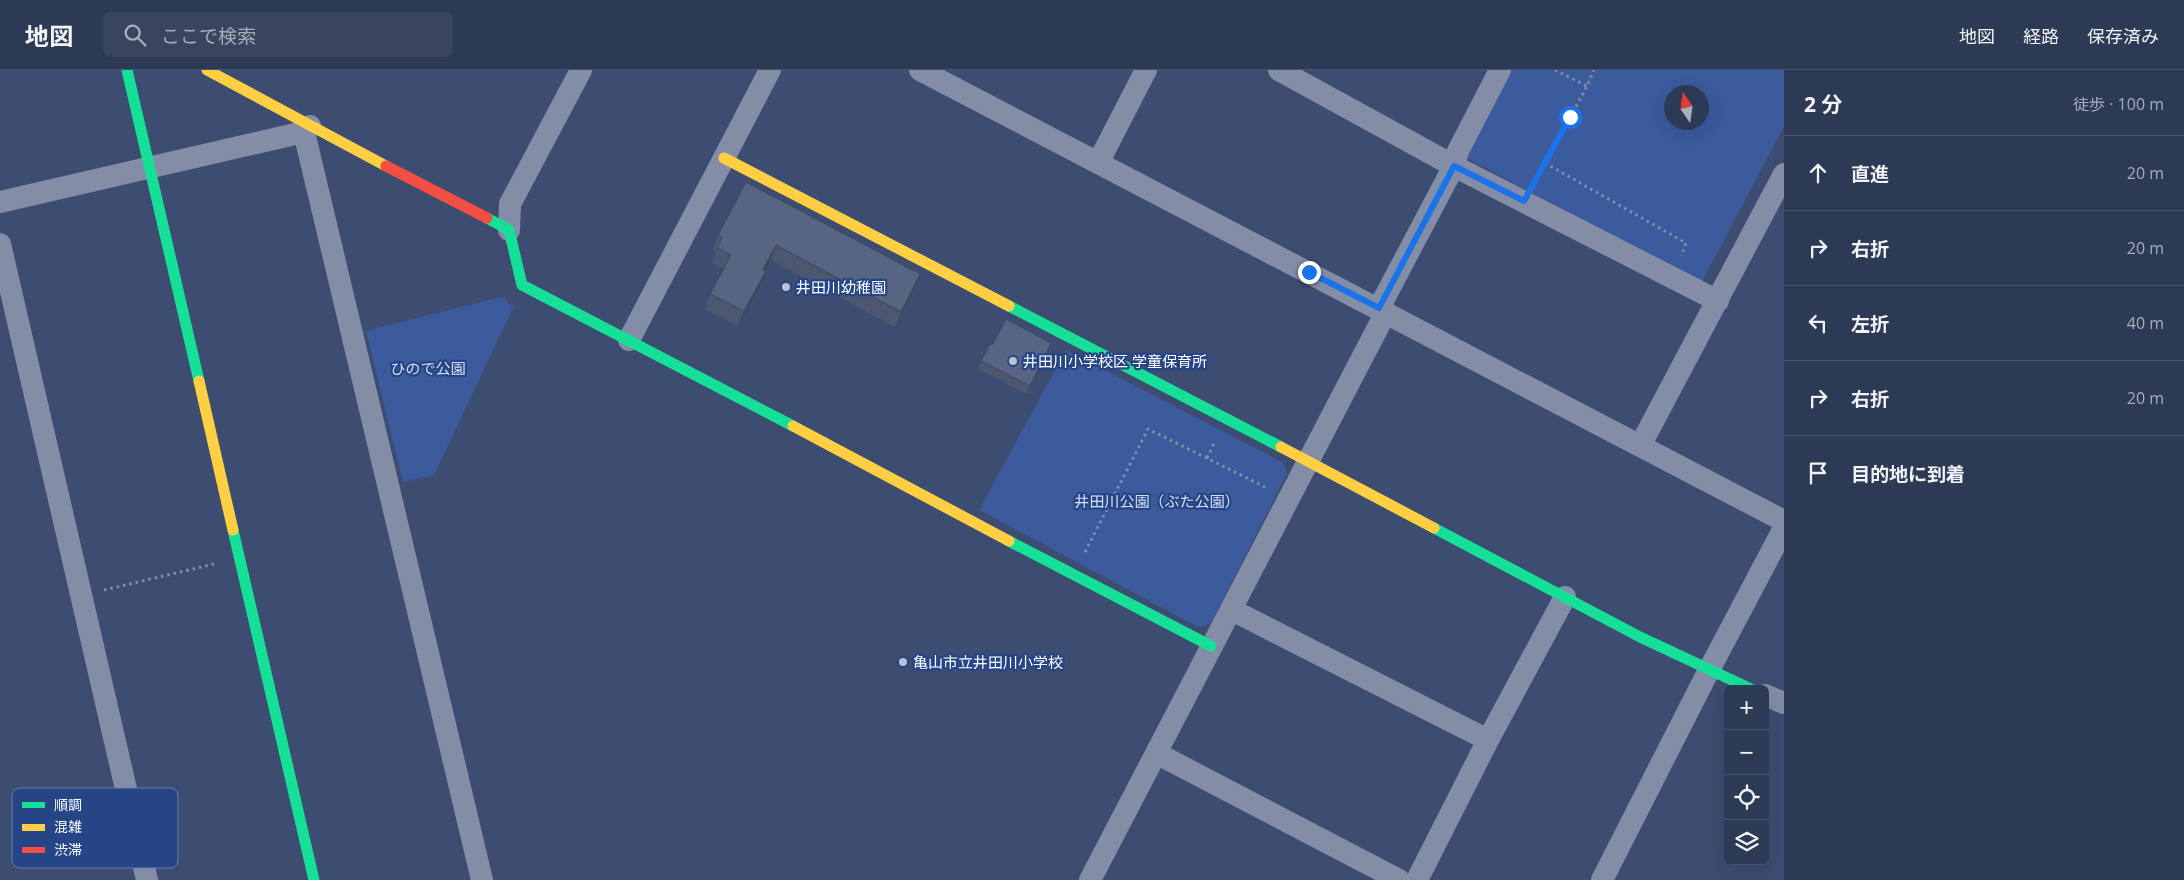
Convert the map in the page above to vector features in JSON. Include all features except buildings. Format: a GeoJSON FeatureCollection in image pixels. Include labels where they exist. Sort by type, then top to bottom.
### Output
{"type":"FeatureCollection","features":[{"type":"Feature","properties":{"kind":"street"},"geometry":{"type":"LineString","coordinates":[[127,70],[314,880]]}},
{"type":"Feature","properties":{"kind":"street"},"geometry":{"type":"LineString","coordinates":[[207,70],[307,129],[509,230]]}},
{"type":"Feature","properties":{"kind":"street"},"geometry":{"type":"LineString","coordinates":[[629,340],[770,70]]}},
{"type":"Feature","properties":{"kind":"street"},"geometry":{"type":"LineString","coordinates":[[920,70],[1784,521]]}},
{"type":"Feature","properties":{"kind":"street"},"geometry":{"type":"LineString","coordinates":[[1098,164],[1146,70]]}},
{"type":"Feature","properties":{"kind":"street"},"geometry":{"type":"LineString","coordinates":[[1279,70],[1454,166],[1718,301]]}},
{"type":"Feature","properties":{"kind":"street"},"geometry":{"type":"LineString","coordinates":[[1090,880],[1308,461],[1454,166],[1458,152],[1500,70]]}},
{"type":"Feature","properties":{"kind":"street"},"geometry":{"type":"LineString","coordinates":[[573,73],[510,204],[509,230],[522,284],[879,470],[1073,576],[1211,646]]}},
{"type":"Feature","properties":{"kind":"street"},"geometry":{"type":"LineString","coordinates":[[0,202],[307,129]]}},
{"type":"Feature","properties":{"kind":"street"},"geometry":{"type":"LineString","coordinates":[[307,129],[482,880]]}},
{"type":"Feature","properties":{"kind":"street"},"geometry":{"type":"LineString","coordinates":[[724,158],[1308,461],[1565,598],[1708,670],[1742,685]]}},
{"type":"Feature","properties":{"kind":"street"},"geometry":{"type":"LineString","coordinates":[[1640,446],[1784,174]]}},
{"type":"Feature","properties":{"kind":"street"},"geometry":{"type":"LineString","coordinates":[[0,244],[126,788]]}},
{"type":"Feature","properties":{"kind":"street"},"geometry":{"type":"LineString","coordinates":[[1602,880],[1708,670],[1784,528]]}},
{"type":"Feature","properties":{"kind":"street"},"geometry":{"type":"LineString","coordinates":[[1417,880],[1488,740],[1565,598]]}},
{"type":"Feature","properties":{"kind":"street"},"geometry":{"type":"LineString","coordinates":[[1232,610],[1488,740]]}},
{"type":"Feature","properties":{"kind":"street"},"geometry":{"type":"LineString","coordinates":[[1769,697],[1784,703]]}},
{"type":"Feature","properties":{"kind":"street"},"geometry":{"type":"LineString","coordinates":[[1156,752],[1399,880]]}},
{"type":"Feature","properties":{"kind":"path"},"geometry":{"type":"LineString","coordinates":[[1555,70],[1587,86]]}},
{"type":"Feature","properties":{"kind":"path"},"geometry":{"type":"LineString","coordinates":[[1524,201],[1594,70]]}},
{"type":"Feature","properties":{"kind":"path"},"geometry":{"type":"LineString","coordinates":[[1545,163],[1686,243],[1673,277]]}},
{"type":"Feature","properties":{"kind":"path"},"geometry":{"type":"LineString","coordinates":[[1073,576],[1148,429],[1268,489]]}},
{"type":"Feature","properties":{"kind":"path"},"geometry":{"type":"LineString","coordinates":[[81,596],[239,558]]}},
{"type":"Feature","properties":{"kind":"green space"},"geometry":{"type":"Polygon","coordinates":[[[1509,70],[1784,70],[1784,126],[1701,284],[1465,157],[1509,70]]]}},
{"type":"Feature","properties":{"kind":"green space","name":"ひので公園"},"geometry":{"type":"Polygon","coordinates":[[[505,296],[506,302],[514,306],[434,475],[403,482],[366,331],[505,296]]]}},
{"type":"Feature","properties":{"kind":"green space","name":"井田川公園（ぶた公園）"},"geometry":{"type":"Polygon","coordinates":[[[1066,350],[1284,463],[1287,474],[1211,623],[1198,627],[979,510],[1066,350]]]}},
{"type":"Feature","properties":{"kind":"traffic: fast"},"geometry":{"type":"LineString","coordinates":[[127,70],[199,381]]}},
{"type":"Feature","properties":{"kind":"traffic: fast"},"geometry":{"type":"LineString","coordinates":[[487,218],[509,230],[522,285],[793,426]]}},
{"type":"Feature","properties":{"kind":"traffic: fast"},"geometry":{"type":"LineString","coordinates":[[1009,306],[1281,447]]}},
{"type":"Feature","properties":{"kind":"traffic: fast"},"geometry":{"type":"LineString","coordinates":[[1434,528],[1640,637],[1742,685]]}},
{"type":"Feature","properties":{"kind":"traffic: fast"},"geometry":{"type":"LineString","coordinates":[[233,530],[314,880]]}},
{"type":"Feature","properties":{"kind":"traffic: fast"},"geometry":{"type":"LineString","coordinates":[[1009,541],[1211,646]]}},
{"type":"Feature","properties":{"kind":"traffic: slow"},"geometry":{"type":"LineString","coordinates":[[207,70],[386,166]]}},
{"type":"Feature","properties":{"kind":"traffic: slow"},"geometry":{"type":"LineString","coordinates":[[724,158],[1009,306]]}},
{"type":"Feature","properties":{"kind":"traffic: slow"},"geometry":{"type":"LineString","coordinates":[[199,381],[233,530]]}},
{"type":"Feature","properties":{"kind":"traffic: slow"},"geometry":{"type":"LineString","coordinates":[[793,426],[1009,541]]}},
{"type":"Feature","properties":{"kind":"traffic: slow"},"geometry":{"type":"LineString","coordinates":[[1281,447],[1434,528]]}},
{"type":"Feature","properties":{"kind":"traffic: jam"},"geometry":{"type":"LineString","coordinates":[[386,166],[487,218]]}},
{"type":"Feature","properties":{"kind":"place","name":"井田川幼稚園"},"geometry":{"type":"Point","coordinates":[786,287]}},
{"type":"Feature","properties":{"kind":"place","name":"井田川小学校区 学童保育所"},"geometry":{"type":"Point","coordinates":[1013,361]}},
{"type":"Feature","properties":{"kind":"place","name":"亀山市立井田川小学校"},"geometry":{"type":"Point","coordinates":[903,662]}},
{"type":"Feature","properties":{"kind":"route"},"geometry":{"type":"LineString","coordinates":[[1309,272],[1379,308],[1454,166],[1524,201],[1570,117]]}}]}
